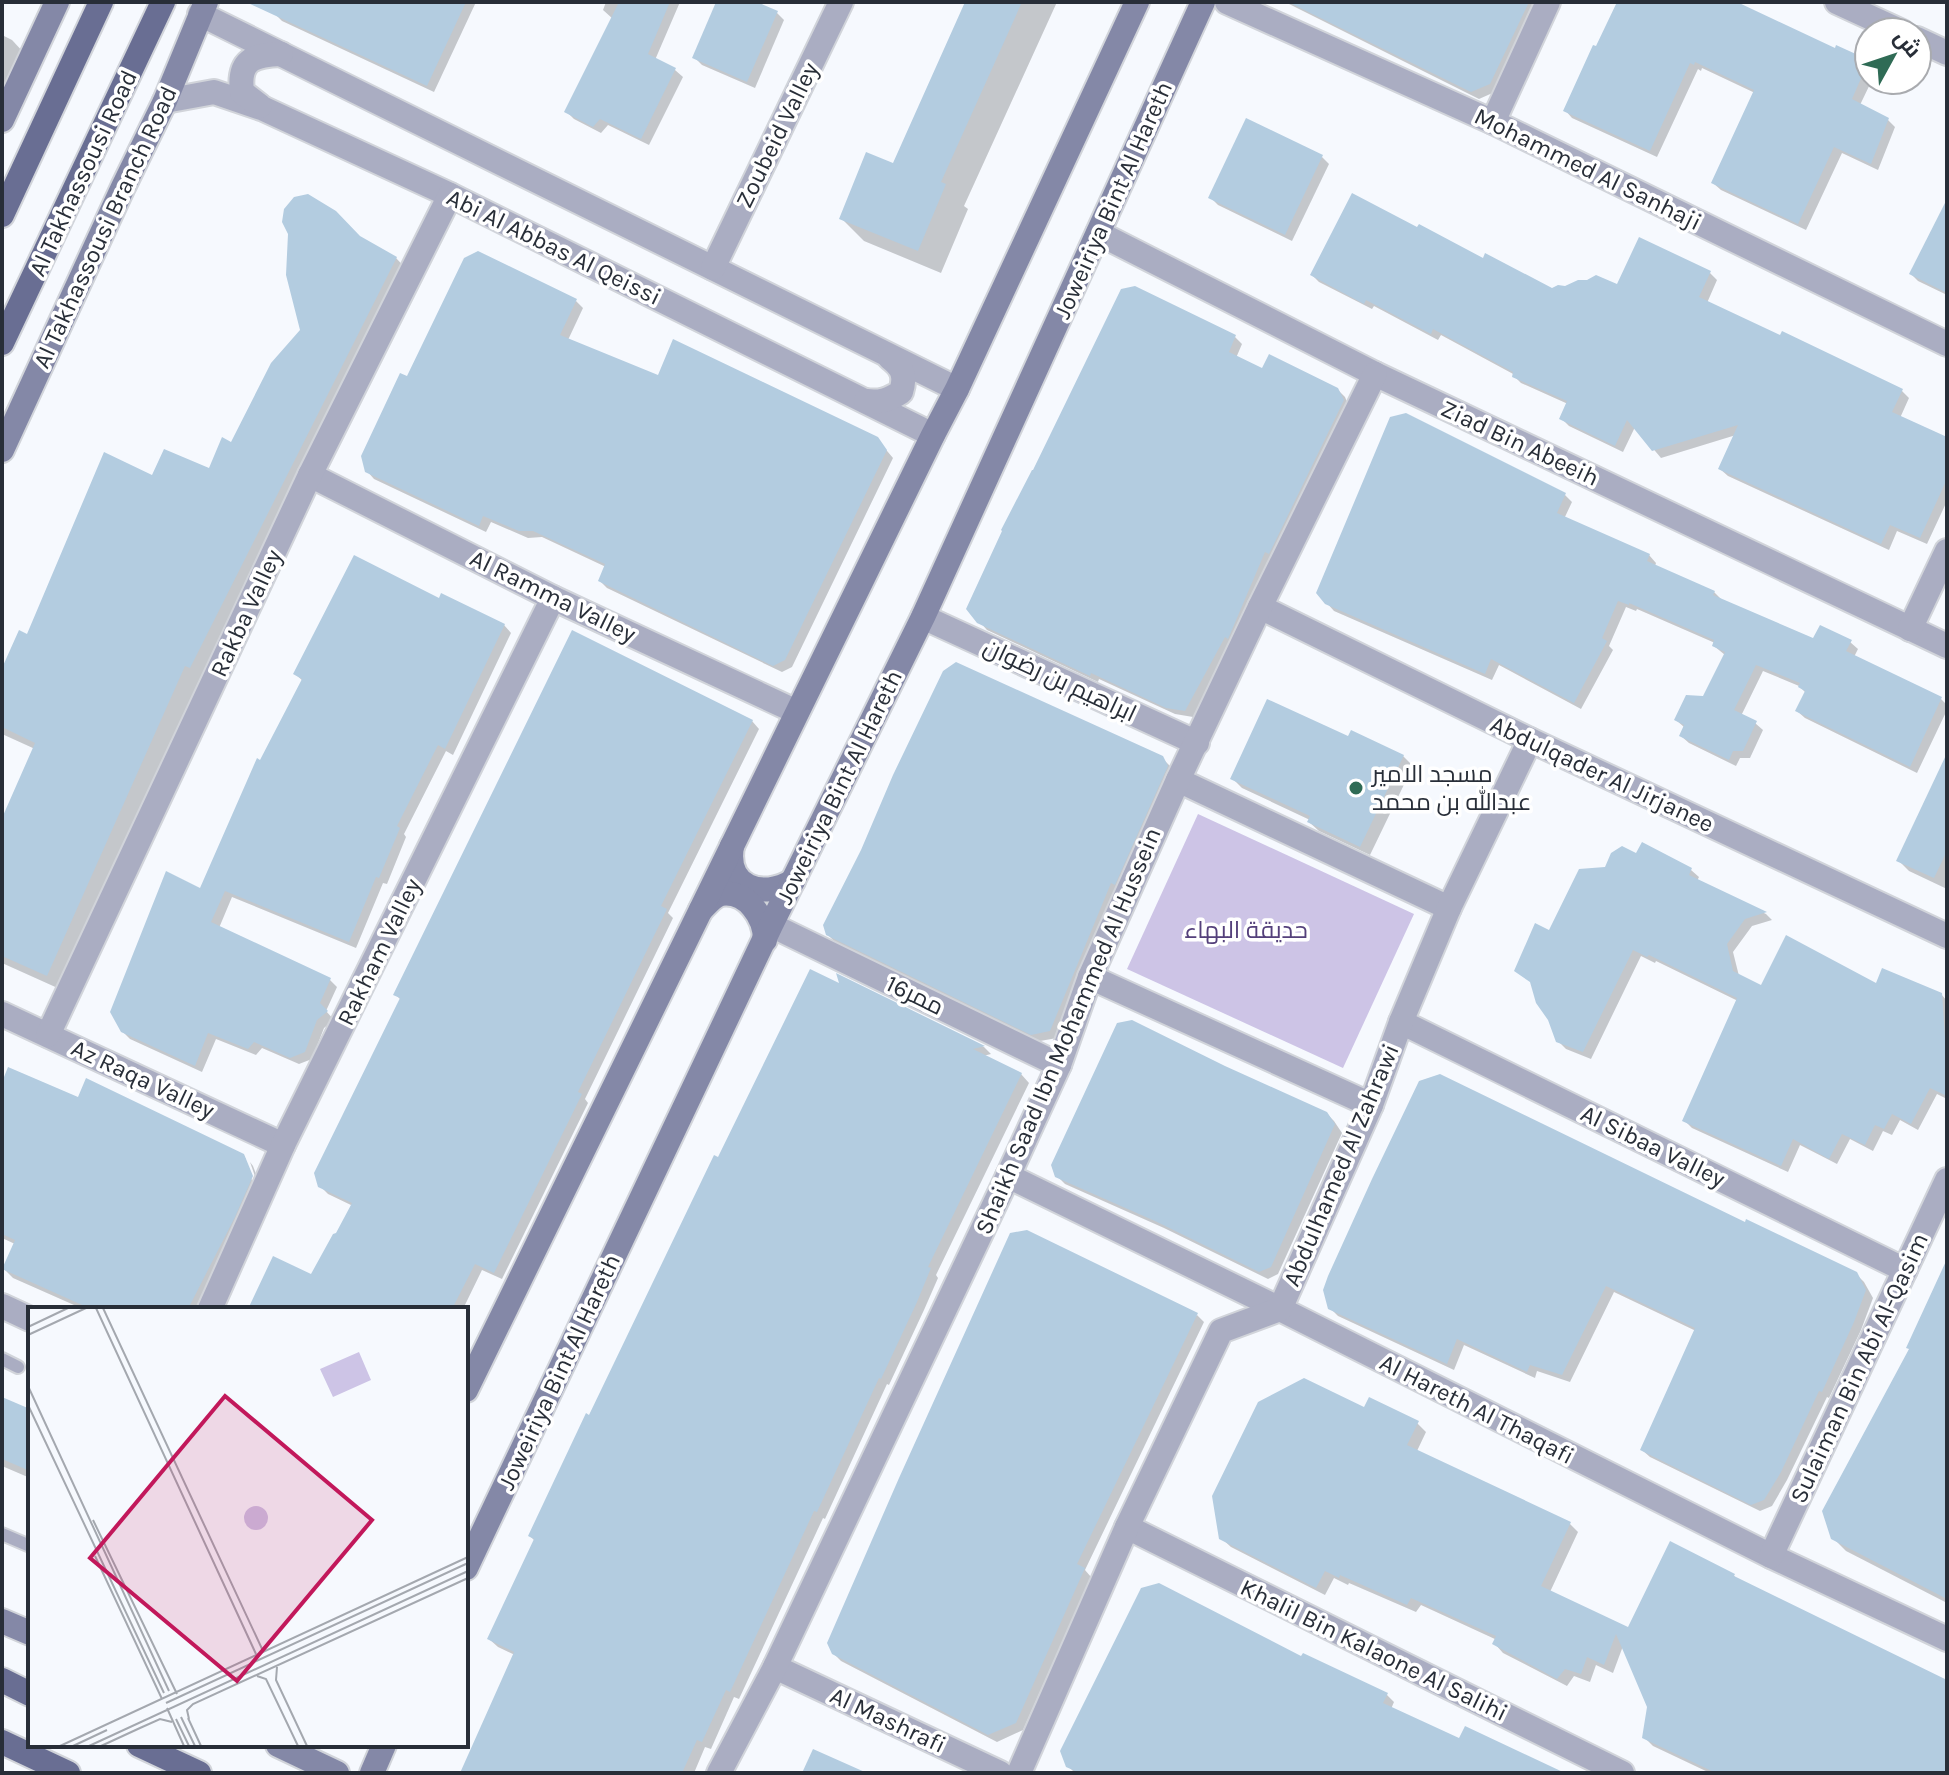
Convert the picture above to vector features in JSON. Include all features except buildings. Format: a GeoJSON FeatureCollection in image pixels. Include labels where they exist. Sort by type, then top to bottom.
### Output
{"type":"FeatureCollection","features":[{"type":"Feature","properties":{"kind":"main road"},"geometry":{"type":"LineString","coordinates":[[2,215],[101,2]]}},
{"type":"Feature","properties":{"kind":"main road","name":"Al Takhassousi Road"},"geometry":{"type":"LineString","coordinates":[[2,343],[163,2]]}},
{"type":"Feature","properties":{"kind":"main road"},"geometry":{"type":"LineString","coordinates":[[2,1680],[28,1693]]}},
{"type":"Feature","properties":{"kind":"main road"},"geometry":{"type":"LineString","coordinates":[[2,1742],[68,1773]]}},
{"type":"Feature","properties":{"kind":"main road"},"geometry":{"type":"LineString","coordinates":[[143,1747],[199,1773]]}},
{"type":"Feature","properties":{"kind":"street"},"geometry":{"type":"LineString","coordinates":[[2,120],[57,2]]}},
{"type":"Feature","properties":{"kind":"street","name":"Zoubeid Valley"},"geometry":{"type":"LineString","coordinates":[[713,268],[841,2]]}},
{"type":"Feature","properties":{"kind":"street"},"geometry":{"type":"LineString","coordinates":[[468,1386],[957,389],[1137,2]]}},
{"type":"Feature","properties":{"kind":"street","name":"Joweiriya Bint Al Hareth"},"geometry":{"type":"LineString","coordinates":[[468,1564],[768,933],[923,617],[1203,2]]}},
{"type":"Feature","properties":{"kind":"street","name":"Mohammed Al Sanhaji"},"geometry":{"type":"LineString","coordinates":[[1227,2],[1493,122],[1947,344]]}},
{"type":"Feature","properties":{"kind":"street"},"geometry":{"type":"LineString","coordinates":[[1493,122],[1548,2]]}},
{"type":"Feature","properties":{"kind":"street"},"geometry":{"type":"LineString","coordinates":[[1837,2],[1867,16]]}},
{"type":"Feature","properties":{"kind":"street"},"geometry":{"type":"LineString","coordinates":[[203,8],[281,54],[957,389]]}},
{"type":"Feature","properties":{"kind":"street","name":"Al Takhassousi Branch Road"},"geometry":{"type":"LineString","coordinates":[[2,450],[165,101],[203,8]]}},
{"type":"Feature","properties":{"kind":"street"},"geometry":{"type":"LineString","coordinates":[[264,109],[242,92],[240,76],[258,55],[281,54]]}},
{"type":"Feature","properties":{"kind":"street","name":"Abi Al Abbas Al Qeissi"},"geometry":{"type":"LineString","coordinates":[[165,101],[214,92],[264,109],[450,195],[933,435]]}},
{"type":"Feature","properties":{"kind":"street","name":"Rakba Valley"},"geometry":{"type":"LineString","coordinates":[[48,1035],[310,475],[450,195]]}},
{"type":"Feature","properties":{"kind":"street","name":"Ziad Bin Abeeih"},"geometry":{"type":"LineString","coordinates":[[1098,233],[1375,374],[1947,646]]}},
{"type":"Feature","properties":{"kind":"street"},"geometry":{"type":"LineString","coordinates":[[863,400],[879,402],[901,392],[905,379],[901,366],[884,353]]}},
{"type":"Feature","properties":{"kind":"street","name":"Shaikh Saad Ibn Mohammed Al Hussein"},"geometry":{"type":"LineString","coordinates":[[719,1773],[775,1667],[1008,1176],[1059,1065],[1090,977],[1178,780],[1375,374]]}},
{"type":"Feature","properties":{"kind":"street","name":"Al Ramma Valley"},"geometry":{"type":"LineString","coordinates":[[310,475],[553,598],[797,712]]}},
{"type":"Feature","properties":{"kind":"street"},"geometry":{"type":"LineString","coordinates":[[1910,629],[1947,551]]}},
{"type":"Feature","properties":{"kind":"street","name":"Rakham Valley"},"geometry":{"type":"LineString","coordinates":[[211,1307],[283,1145],[553,598]]}},
{"type":"Feature","properties":{"kind":"street","name":"Abdulqader Al Jirjanee"},"geometry":{"type":"LineString","coordinates":[[1260,607],[1530,740],[1947,936]]}},
{"type":"Feature","properties":{"kind":"street","name":"ابراهيم بن رضوان"},"geometry":{"type":"LineString","coordinates":[[923,617],[1197,743]]}},
{"type":"Feature","properties":{"kind":"street","name":"Abdulhamed Al Zahrawi"},"geometry":{"type":"LineString","coordinates":[[1019,1773],[1127,1527],[1221,1331],[1280,1309],[1371,1105],[1401,1022],[1449,908],[1530,740]]}},
{"type":"Feature","properties":{"kind":"street"},"geometry":{"type":"LineString","coordinates":[[1178,780],[1449,908]]}},
{"type":"Feature","properties":{"kind":"street"},"geometry":{"type":"LineString","coordinates":[[732,846],[730,858],[740,882],[764,890],[778,889],[793,881]]}},
{"type":"Feature","properties":{"kind":"street"},"geometry":{"type":"LineString","coordinates":[[698,912],[712,898],[721,894],[732,895],[754,907],[768,933]]}},
{"type":"Feature","properties":{"kind":"street","name":"ممر16"},"geometry":{"type":"LineString","coordinates":[[768,933],[1059,1065]]}},
{"type":"Feature","properties":{"kind":"street"},"geometry":{"type":"LineString","coordinates":[[1090,977],[1371,1105]]}},
{"type":"Feature","properties":{"kind":"street","name":"Az Raqa Valley"},"geometry":{"type":"LineString","coordinates":[[2,1014],[283,1145]]}},
{"type":"Feature","properties":{"kind":"street","name":"Al Sibaa Valley"},"geometry":{"type":"LineString","coordinates":[[1401,1022],[1905,1270]]}},
{"type":"Feature","properties":{"kind":"street","name":"Al Hareth Al Thaqafi"},"geometry":{"type":"LineString","coordinates":[[1008,1176],[1771,1556],[1947,1639]]}},
{"type":"Feature","properties":{"kind":"street","name":"Sulaiman Bin Abi Al-Qasim"},"geometry":{"type":"LineString","coordinates":[[1771,1556],[1905,1270],[1940,1216],[1947,1180]]}},
{"type":"Feature","properties":{"kind":"street"},"geometry":{"type":"LineString","coordinates":[[2,1306],[28,1318]]}},
{"type":"Feature","properties":{"kind":"street","name":"Khalil Bin Kalaone Al Salihi"},"geometry":{"type":"LineString","coordinates":[[1127,1527],[1622,1773]]}},
{"type":"Feature","properties":{"kind":"street"},"geometry":{"type":"LineString","coordinates":[[2,1621],[28,1632]]}},
{"type":"Feature","properties":{"kind":"street","name":"Al Mashrafi"},"geometry":{"type":"LineString","coordinates":[[775,1667],[1000,1773]]}},
{"type":"Feature","properties":{"kind":"street"},"geometry":{"type":"LineString","coordinates":[[372,1773],[383,1747]]}},
{"type":"Feature","properties":{"kind":"street"},"geometry":{"type":"LineString","coordinates":[[303,1750],[337,1773]]}},
{"type":"Feature","properties":{"kind":"lane"},"geometry":{"type":"LineString","coordinates":[[2,1359],[18,1367]]}},
{"type":"Feature","properties":{"kind":"lane"},"geometry":{"type":"LineString","coordinates":[[2,1534],[28,1545]]}},
{"type":"Feature","properties":{"kind":"green space","name":"حديقة البهاء"},"geometry":{"type":"Polygon","coordinates":[[[1198,814],[1414,914],[1343,1068],[1127,969],[1198,814]]]}},
{"type":"Feature","properties":{"kind":"place","name":"مسجد الامير عبدالله بن محمد"},"geometry":{"type":"Point","coordinates":[1356,788]}}]}
